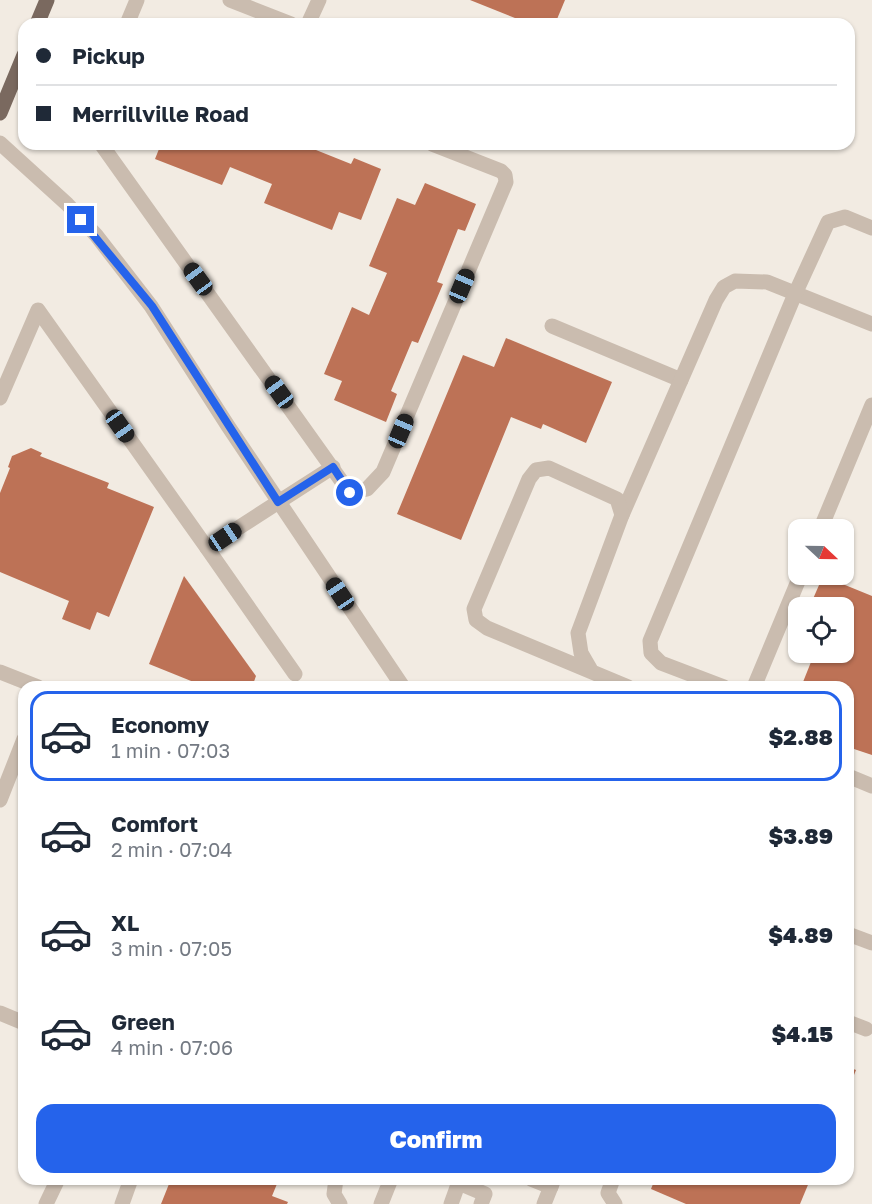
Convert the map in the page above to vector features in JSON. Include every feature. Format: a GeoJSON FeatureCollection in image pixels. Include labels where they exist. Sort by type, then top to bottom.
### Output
{"type":"FeatureCollection","features":[{"type":"Feature","properties":{"kind":"main road"},"geometry":{"type":"LineString","coordinates":[[39,18],[46,0]]}},
{"type":"Feature","properties":{"kind":"main road"},"geometry":{"type":"LineString","coordinates":[[0,113],[18,70]]}},
{"type":"Feature","properties":{"kind":"street"},"geometry":{"type":"LineString","coordinates":[[130,18],[137,0]]}},
{"type":"Feature","properties":{"kind":"street"},"geometry":{"type":"LineString","coordinates":[[230,0],[276,18]]}},
{"type":"Feature","properties":{"kind":"street"},"geometry":{"type":"LineString","coordinates":[[311,18],[319,0]]}},
{"type":"Feature","properties":{"kind":"street"},"geometry":{"type":"LineString","coordinates":[[0,143],[67,204],[124,270],[173,339],[278,502],[399,681]]}},
{"type":"Feature","properties":{"kind":"street"},"geometry":{"type":"LineString","coordinates":[[105,150],[350,493],[367,489],[383,472],[506,182],[505,175],[501,171],[447,150]]}},
{"type":"Feature","properties":{"kind":"street"},"geometry":{"type":"LineString","coordinates":[[708,681],[660,663],[651,653],[650,641],[795,294],[828,222],[845,217],[872,228]]}},
{"type":"Feature","properties":{"kind":"street"},"geometry":{"type":"LineString","coordinates":[[592,672],[581,653],[578,633],[622,515],[716,300],[724,288],[735,281],[767,282],[872,324]]}},
{"type":"Feature","properties":{"kind":"street"},"geometry":{"type":"LineString","coordinates":[[0,398],[38,310],[295,674]]}},
{"type":"Feature","properties":{"kind":"street"},"geometry":{"type":"LineString","coordinates":[[552,326],[681,380]]}},
{"type":"Feature","properties":{"kind":"street"},"geometry":{"type":"LineString","coordinates":[[825,519],[872,405]]}},
{"type":"Feature","properties":{"kind":"street"},"geometry":{"type":"LineString","coordinates":[[207,548],[333,467]]}},
{"type":"Feature","properties":{"kind":"street"},"geometry":{"type":"LineString","coordinates":[[614,681],[487,628],[476,620],[474,609],[529,479],[536,470],[549,468],[617,499],[622,515]]}},
{"type":"Feature","properties":{"kind":"street"},"geometry":{"type":"LineString","coordinates":[[756,681],[796,585]]}},
{"type":"Feature","properties":{"kind":"street"},"geometry":{"type":"LineString","coordinates":[[0,672],[23,681]]}},
{"type":"Feature","properties":{"kind":"street"},"geometry":{"type":"LineString","coordinates":[[0,800],[18,754]]}},
{"type":"Feature","properties":{"kind":"street"},"geometry":{"type":"LineString","coordinates":[[854,778],[872,786]]}},
{"type":"Feature","properties":{"kind":"street"},"geometry":{"type":"LineString","coordinates":[[854,936],[872,942]]}},
{"type":"Feature","properties":{"kind":"street"},"geometry":{"type":"LineString","coordinates":[[0,1013],[18,1020]]}},
{"type":"Feature","properties":{"kind":"street"},"geometry":{"type":"LineString","coordinates":[[854,1024],[866,1029]]}},
{"type":"Feature","properties":{"kind":"street"},"geometry":{"type":"LineString","coordinates":[[46,1204],[55,1185]]}},
{"type":"Feature","properties":{"kind":"street"},"geometry":{"type":"LineString","coordinates":[[122,1204],[129,1185]]}},
{"type":"Feature","properties":{"kind":"street"},"geometry":{"type":"LineString","coordinates":[[335,1185],[334,1194],[340,1204]]}},
{"type":"Feature","properties":{"kind":"street"},"geometry":{"type":"LineString","coordinates":[[381,1204],[389,1185]]}},
{"type":"Feature","properties":{"kind":"street"},"geometry":{"type":"LineString","coordinates":[[451,1204],[458,1185]]}},
{"type":"Feature","properties":{"kind":"street"},"geometry":{"type":"LineString","coordinates":[[468,1185],[485,1194],[481,1204]]}},
{"type":"Feature","properties":{"kind":"street"},"geometry":{"type":"LineString","coordinates":[[544,1204],[551,1185]]}},
{"type":"Feature","properties":{"kind":"street"},"geometry":{"type":"LineString","coordinates":[[611,1185],[608,1193],[615,1204]]}},
{"type":"Feature","properties":{"kind":"building"},"geometry":{"type":"Polygon","coordinates":[[[470,0],[565,0],[558,18],[515,18],[470,0]]]}},
{"type":"Feature","properties":{"kind":"building"},"geometry":{"type":"Polygon","coordinates":[[[159,150],[316,150],[351,164],[354,158],[381,169],[361,220],[339,212],[332,230],[264,203],[272,184],[230,167],[222,185],[155,159],[159,150]]]}},
{"type":"Feature","properties":{"kind":"building"},"geometry":{"type":"Polygon","coordinates":[[[425,183],[476,204],[465,231],[458,229],[437,282],[443,284],[418,343],[412,341],[391,391],[397,394],[386,422],[334,400],[342,381],[324,374],[352,307],[369,315],[387,273],[369,266],[397,198],[415,205],[425,183]]]}},
{"type":"Feature","properties":{"kind":"building"},"geometry":{"type":"Polygon","coordinates":[[[506,338],[612,382],[586,443],[543,424],[541,429],[511,417],[461,540],[397,514],[463,355],[494,367],[506,338]]]}},
{"type":"Feature","properties":{"kind":"building"},"geometry":{"type":"Polygon","coordinates":[[[31,448],[42,453],[40,456],[109,483],[107,488],[154,507],[109,617],[97,612],[90,630],[62,619],[69,601],[0,572],[0,493],[12,456],[31,448]]]}},
{"type":"Feature","properties":{"kind":"building"},"geometry":{"type":"Polygon","coordinates":[[[184,576],[256,676],[254,681],[191,681],[149,664],[184,576]]]}},
{"type":"Feature","properties":{"kind":"building"},"geometry":{"type":"Polygon","coordinates":[[[819,585],[845,585],[872,596],[872,755],[854,749],[854,681],[803,681],[811,663],[854,663],[854,597],[814,597],[819,585]]]}},
{"type":"Feature","properties":{"kind":"building"},"geometry":{"type":"Polygon","coordinates":[[[169,1185],[277,1185],[272,1196],[288,1202],[287,1204],[161,1204],[169,1185]]]}},
{"type":"Feature","properties":{"kind":"building"},"geometry":{"type":"Polygon","coordinates":[[[653,1185],[808,1185],[800,1204],[686,1204],[651,1189],[653,1185]]]}},
{"type":"Feature","properties":{"kind":"route"},"geometry":{"type":"LineString","coordinates":[[81,220],[96,235],[152,306],[278,502],[333,467],[350,493]]}}]}
